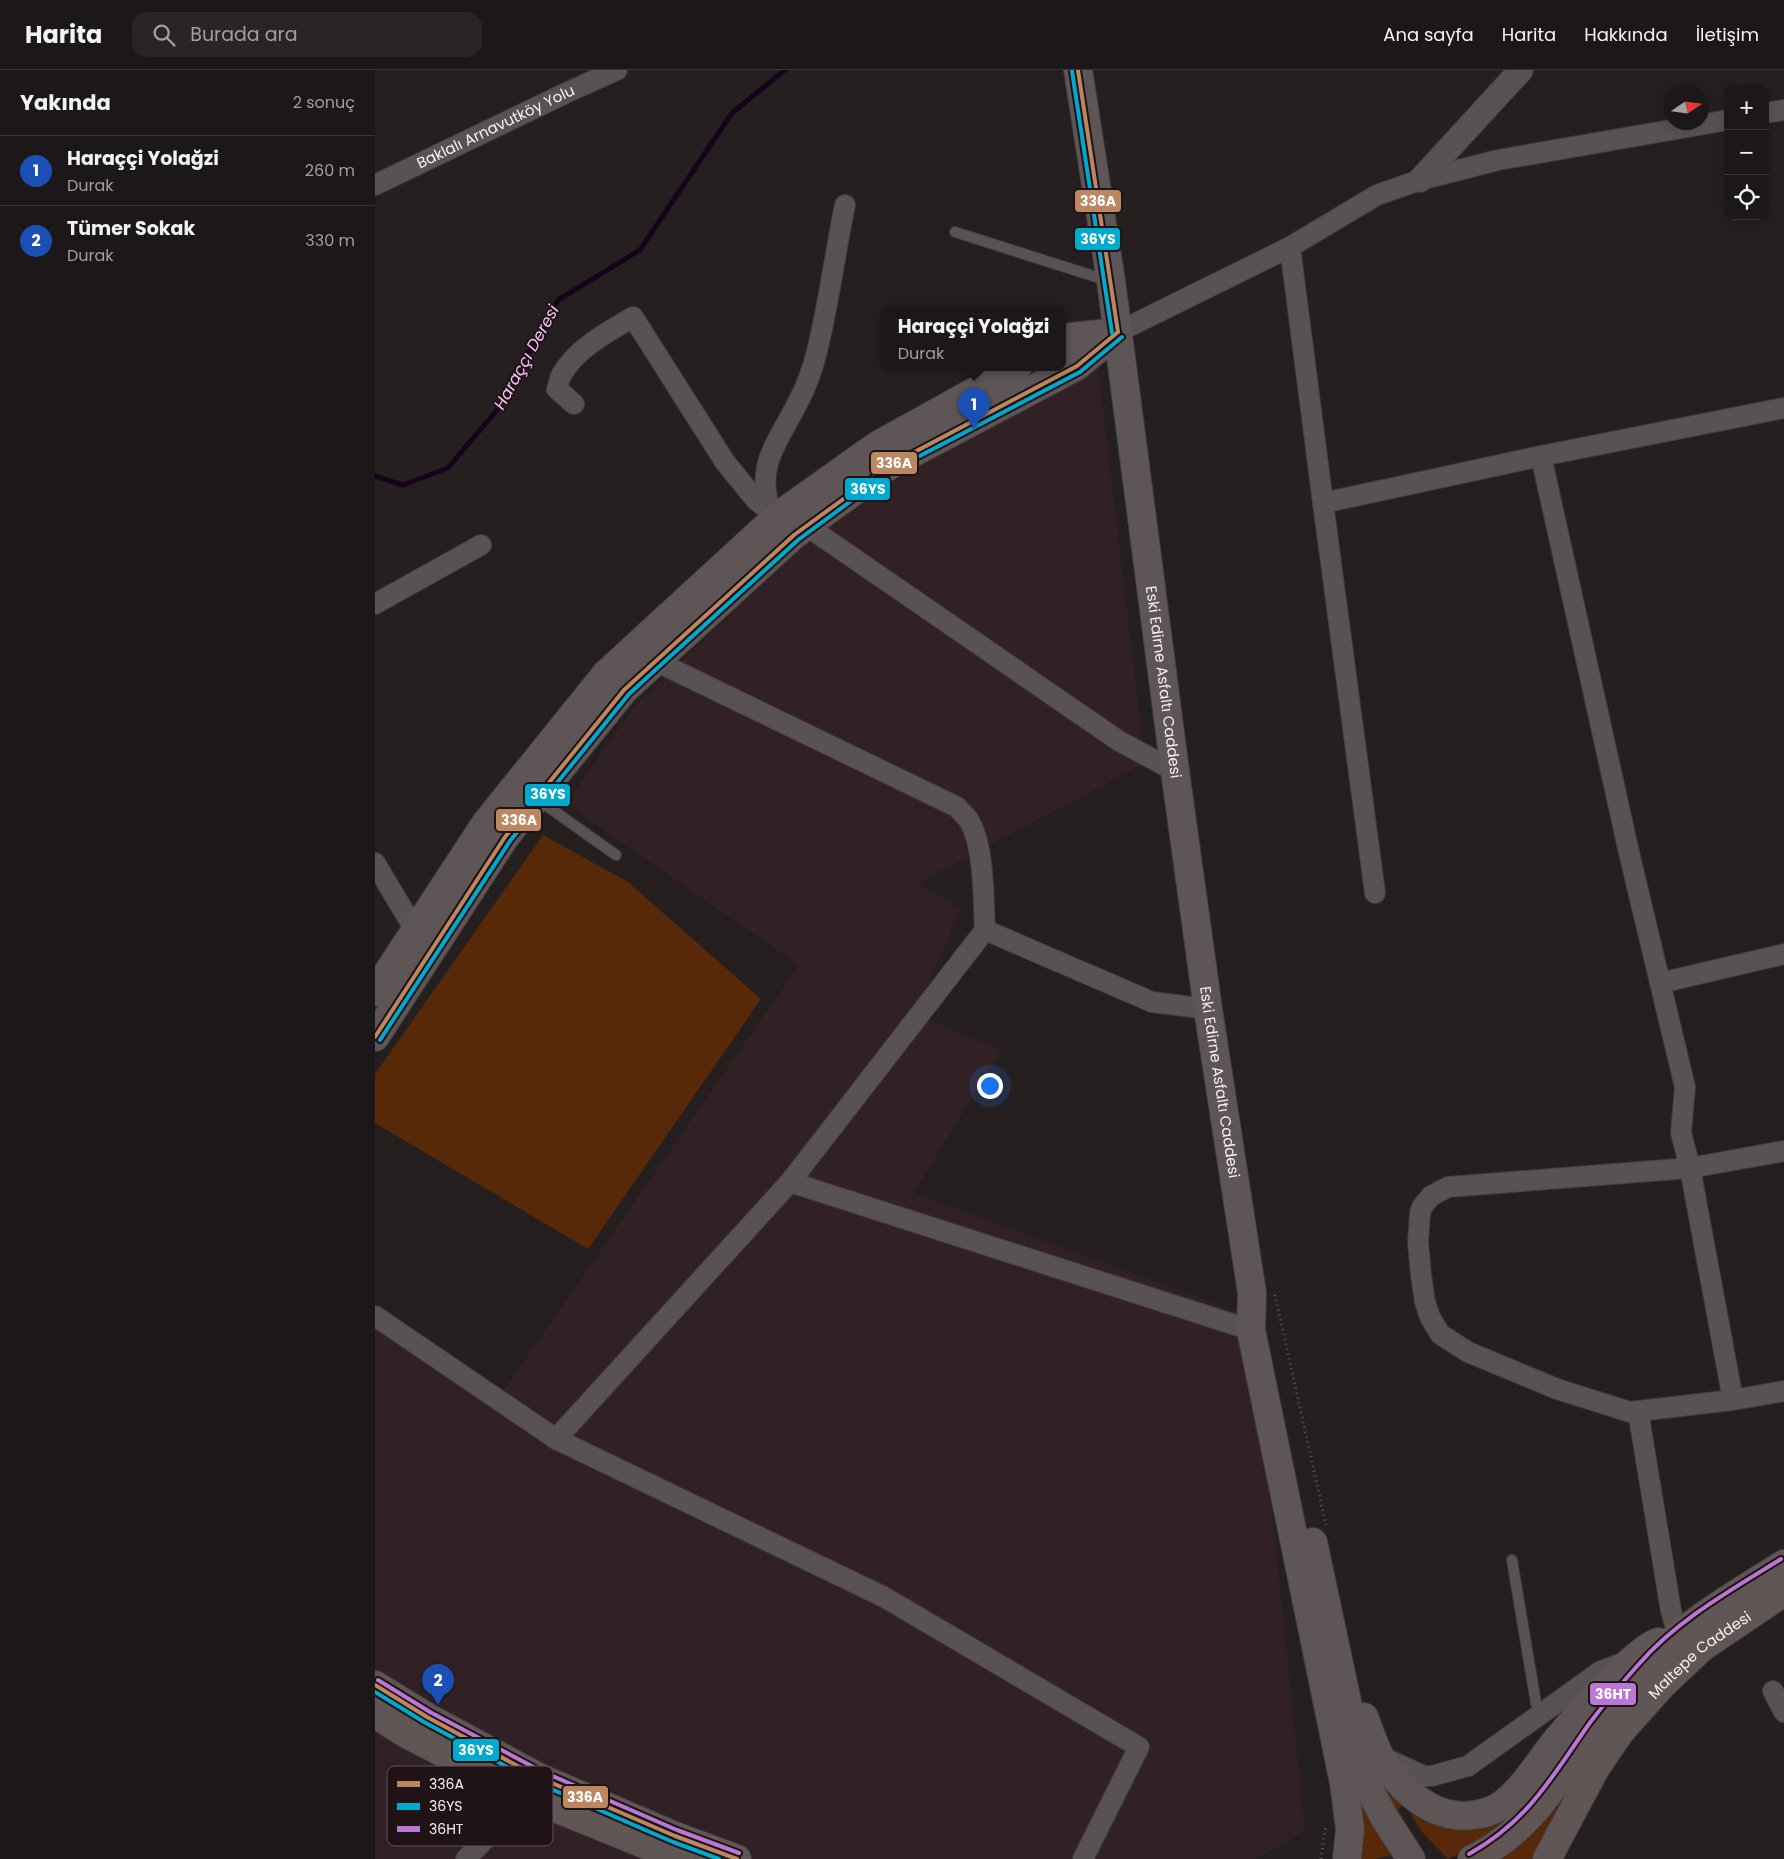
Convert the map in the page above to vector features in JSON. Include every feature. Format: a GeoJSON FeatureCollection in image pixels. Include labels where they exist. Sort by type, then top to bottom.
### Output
{"type":"FeatureCollection","features":[{"type":"Feature","properties":{"kind":"main road","name":"Eski Edirne Asfaltı Caddesi"},"geometry":{"type":"LineString","coordinates":[[1078,70],[1111,281],[1208,1009],[1263,1289]]}},
{"type":"Feature","properties":{"kind":"main road"},"geometry":{"type":"LineString","coordinates":[[788,516],[891,465],[1077,366],[1118,332]]}},
{"type":"Feature","properties":{"kind":"main road"},"geometry":{"type":"LineString","coordinates":[[1066,340],[1071,338],[1118,332]]}},
{"type":"Feature","properties":{"kind":"main road"},"geometry":{"type":"LineString","coordinates":[[375,1037],[485,823],[526,792],[607,674],[644,656],[788,516],[878,445],[1012,371]]}},
{"type":"Feature","properties":{"kind":"main road"},"geometry":{"type":"LineString","coordinates":[[375,992],[425,937]]}},
{"type":"Feature","properties":{"kind":"main road"},"geometry":{"type":"LineString","coordinates":[[1263,1289],[1251,1330],[1325,1643],[1369,1789],[1384,1817],[1411,1859]]}},
{"type":"Feature","properties":{"kind":"main road"},"geometry":{"type":"LineString","coordinates":[[1263,1289],[1263,1321],[1275,1360],[1325,1643],[1348,1807],[1347,1859]]}},
{"type":"Feature","properties":{"kind":"main road","name":"Maltepe Caddesi"},"geometry":{"type":"LineString","coordinates":[[1472,1859],[1487,1852],[1517,1830],[1538,1807],[1565,1773],[1596,1726],[1648,1663],[1678,1635],[1713,1608],[1784,1564]]}},
{"type":"Feature","properties":{"kind":"main road","name":"Maltepe Caddesi"},"geometry":{"type":"LineString","coordinates":[[1547,1859],[1595,1769],[1620,1732],[1663,1684],[1701,1648],[1784,1592]]}},
{"type":"Feature","properties":{"kind":"main road"},"geometry":{"type":"LineString","coordinates":[[1325,1643],[1342,1647],[1361,1710],[1380,1756],[1398,1780],[1431,1808],[1447,1814],[1463,1816],[1478,1814],[1509,1800],[1562,1735],[1623,1668],[1652,1645],[1678,1635]]}},
{"type":"Feature","properties":{"kind":"main road"},"geometry":{"type":"LineString","coordinates":[[1325,1643],[1311,1677],[1335,1810],[1333,1846],[1330,1859]]}},
{"type":"Feature","properties":{"kind":"main road"},"geometry":{"type":"LineString","coordinates":[[375,1685],[500,1766]]}},
{"type":"Feature","properties":{"kind":"main road"},"geometry":{"type":"LineString","coordinates":[[375,1714],[405,1733],[483,1766]]}},
{"type":"Feature","properties":{"kind":"main road"},"geometry":{"type":"LineString","coordinates":[[553,1794],[737,1859]]}},
{"type":"Feature","properties":{"kind":"main road"},"geometry":{"type":"LineString","coordinates":[[553,1797],[681,1859]]}},
{"type":"Feature","properties":{"kind":"main road"},"geometry":{"type":"LineString","coordinates":[[1556,1859],[1561,1832]]}},
{"type":"Feature","properties":{"kind":"street","name":"Baklalı Arnavutköy Yolu"},"geometry":{"type":"LineString","coordinates":[[375,185],[617,70]]}},
{"type":"Feature","properties":{"kind":"street"},"geometry":{"type":"LineString","coordinates":[[1420,180],[1521,70]]}},
{"type":"Feature","properties":{"kind":"street"},"geometry":{"type":"LineString","coordinates":[[1769,112],[1784,110]]}},
{"type":"Feature","properties":{"kind":"street"},"geometry":{"type":"LineString","coordinates":[[1118,332],[1290,247],[1377,195],[1420,180],[1498,160],[1724,121]]}},
{"type":"Feature","properties":{"kind":"street"},"geometry":{"type":"LineString","coordinates":[[788,516],[765,495],[766,471],[776,441],[799,401],[817,353],[845,205]]}},
{"type":"Feature","properties":{"kind":"street"},"geometry":{"type":"LineString","coordinates":[[1290,247],[1375,893]]}},
{"type":"Feature","properties":{"kind":"street"},"geometry":{"type":"LineString","coordinates":[[574,404],[557,389],[561,374],[578,354],[633,317],[725,462],[756,500],[788,516],[1119,741],[1175,771]]}},
{"type":"Feature","properties":{"kind":"street"},"geometry":{"type":"LineString","coordinates":[[1323,503],[1541,456],[1784,408]]}},
{"type":"Feature","properties":{"kind":"street"},"geometry":{"type":"LineString","coordinates":[[1541,456],[1630,857],[1685,1087],[1681,1133],[1690,1168],[1733,1400]]}},
{"type":"Feature","properties":{"kind":"street"},"geometry":{"type":"LineString","coordinates":[[375,604],[481,545]]}},
{"type":"Feature","properties":{"kind":"street"},"geometry":{"type":"LineString","coordinates":[[556,1439],[790,1182],[985,930],[981,860],[975,834],[968,818],[957,807],[644,656]]}},
{"type":"Feature","properties":{"kind":"street"},"geometry":{"type":"LineString","coordinates":[[375,863],[425,937]]}},
{"type":"Feature","properties":{"kind":"street"},"geometry":{"type":"LineString","coordinates":[[985,930],[1153,1002],[1208,1009]]}},
{"type":"Feature","properties":{"kind":"street"},"geometry":{"type":"LineString","coordinates":[[1660,983],[1784,954]]}},
{"type":"Feature","properties":{"kind":"street"},"geometry":{"type":"LineString","coordinates":[[1784,1151],[1690,1168],[1448,1187],[1431,1196],[1426,1201],[1420,1214],[1417,1242],[1425,1302],[1430,1316],[1441,1334],[1468,1352],[1557,1389],[1630,1412],[1733,1400],[1784,1391]]}},
{"type":"Feature","properties":{"kind":"street"},"geometry":{"type":"LineString","coordinates":[[790,1182],[1251,1330]]}},
{"type":"Feature","properties":{"kind":"street"},"geometry":{"type":"LineString","coordinates":[[375,1316],[556,1439],[883,1597],[1139,1747],[1083,1859]]}},
{"type":"Feature","properties":{"kind":"street"},"geometry":{"type":"LineString","coordinates":[[1638,1411],[1671,1611],[1678,1635]]}},
{"type":"Feature","properties":{"kind":"street"},"geometry":{"type":"LineString","coordinates":[[1380,1756],[1424,1776],[1449,1772],[1475,1762],[1601,1671],[1617,1664],[1634,1660]]}},
{"type":"Feature","properties":{"kind":"street"},"geometry":{"type":"LineString","coordinates":[[1773,1691],[1784,1712]]}},
{"type":"Feature","properties":{"kind":"street"},"geometry":{"type":"LineString","coordinates":[[466,1859],[478,1846]]}},
{"type":"Feature","properties":{"kind":"lane"},"geometry":{"type":"LineString","coordinates":[[955,232],[1111,281]]}},
{"type":"Feature","properties":{"kind":"lane"},"geometry":{"type":"LineString","coordinates":[[526,792],[616,855]]}},
{"type":"Feature","properties":{"kind":"lane"},"geometry":{"type":"LineString","coordinates":[[1512,1560],[1536,1703],[1540,1715]]}},
{"type":"Feature","properties":{"kind":"path"},"geometry":{"type":"LineString","coordinates":[[1263,1289],[1328,1532]]}},
{"type":"Feature","properties":{"kind":"shaded area"},"geometry":{"type":"Polygon","coordinates":[[[1098,366],[1145,763],[918,883],[961,909],[915,1014],[1001,1050],[914,1193],[1249,1316],[1261,1398],[1305,1831],[1256,1859],[375,1859],[375,1328],[495,1403],[799,965],[566,804],[635,705],[805,545],[899,478],[1098,366]]]}},
{"type":"Feature","properties":{"kind":"shaded area"},"geometry":{"type":"Polygon","coordinates":[[[543,835],[628,882],[761,999],[588,1249],[375,1123],[375,1074],[543,835]]]}},
{"type":"Feature","properties":{"kind":"shaded area"},"geometry":{"type":"Polygon","coordinates":[[[1353,1756],[1397,1854],[1375,1859],[1357,1859],[1353,1756]]]}},
{"type":"Feature","properties":{"kind":"shaded area"},"geometry":{"type":"Polygon","coordinates":[[[1377,1777],[1405,1797],[1402,1806],[1394,1814],[1377,1777]]]}},
{"type":"Feature","properties":{"kind":"shaded area"},"geometry":{"type":"Polygon","coordinates":[[[1542,1788],[1482,1842],[1448,1859],[1422,1832],[1411,1815],[1416,1806],[1430,1815],[1542,1788]]]}},
{"type":"Feature","properties":{"kind":"shaded area"},"geometry":{"type":"Polygon","coordinates":[[[1551,1805],[1561,1812],[1534,1859],[1488,1859],[1551,1805]]]}},
{"type":"Feature","properties":{"kind":"waterway","name":"Haraççı Deresi"},"geometry":{"type":"LineString","coordinates":[[375,476],[403,485],[448,468],[497,410],[558,300],[640,250],[732,113],[785,70]]}},
{"type":"Feature","properties":{"kind":"transit line","name":"336A"},"geometry":{"type":"LineString","coordinates":[[1078,70],[1118,332]]}},
{"type":"Feature","properties":{"kind":"transit line","name":"36YS"},"geometry":{"type":"LineString","coordinates":[[1072,71],[1112,333]]}},
{"type":"Feature","properties":{"kind":"transit line","name":"336A"},"geometry":{"type":"LineString","coordinates":[[375,1037],[505,837],[624,690],[794,535],[890,465],[1077,366],[1118,332]]}},
{"type":"Feature","properties":{"kind":"transit line","name":"36YS"},"geometry":{"type":"LineString","coordinates":[[380,1040],[510,841],[629,694],[798,540],[893,470],[1080,372],[1122,337]]}},
{"type":"Feature","properties":{"kind":"transit line","name":"36HT"},"geometry":{"type":"LineString","coordinates":[[1469,1854],[1508,1827],[1537,1797],[1589,1724],[1625,1679],[1653,1649],[1705,1607],[1781,1559]]}},
{"type":"Feature","properties":{"kind":"transit line","name":"36HT"},"geometry":{"type":"LineString","coordinates":[[378,1680],[430,1712],[532,1766]]}},
{"type":"Feature","properties":{"kind":"transit line","name":"336A"},"geometry":{"type":"LineString","coordinates":[[375,1685],[427,1717],[518,1766]]}},
{"type":"Feature","properties":{"kind":"transit line","name":"36YS"},"geometry":{"type":"LineString","coordinates":[[375,1692],[424,1722],[505,1766]]}},
{"type":"Feature","properties":{"kind":"transit line","name":"36HT"},"geometry":{"type":"LineString","coordinates":[[553,1776],[677,1830],[739,1853]]}},
{"type":"Feature","properties":{"kind":"transit line","name":"336A"},"geometry":{"type":"LineString","coordinates":[[553,1783],[675,1836],[737,1859]]}},
{"type":"Feature","properties":{"kind":"transit line","name":"36YS"},"geometry":{"type":"LineString","coordinates":[[553,1790],[673,1842],[719,1859]]}},
{"type":"Feature","properties":{"kind":"place","name":"Haraççi Yolağzi"},"geometry":{"type":"Point","coordinates":[974,429]}},
{"type":"Feature","properties":{"kind":"place","name":"Tümer Sokak"},"geometry":{"type":"Point","coordinates":[438,1705]}}]}
